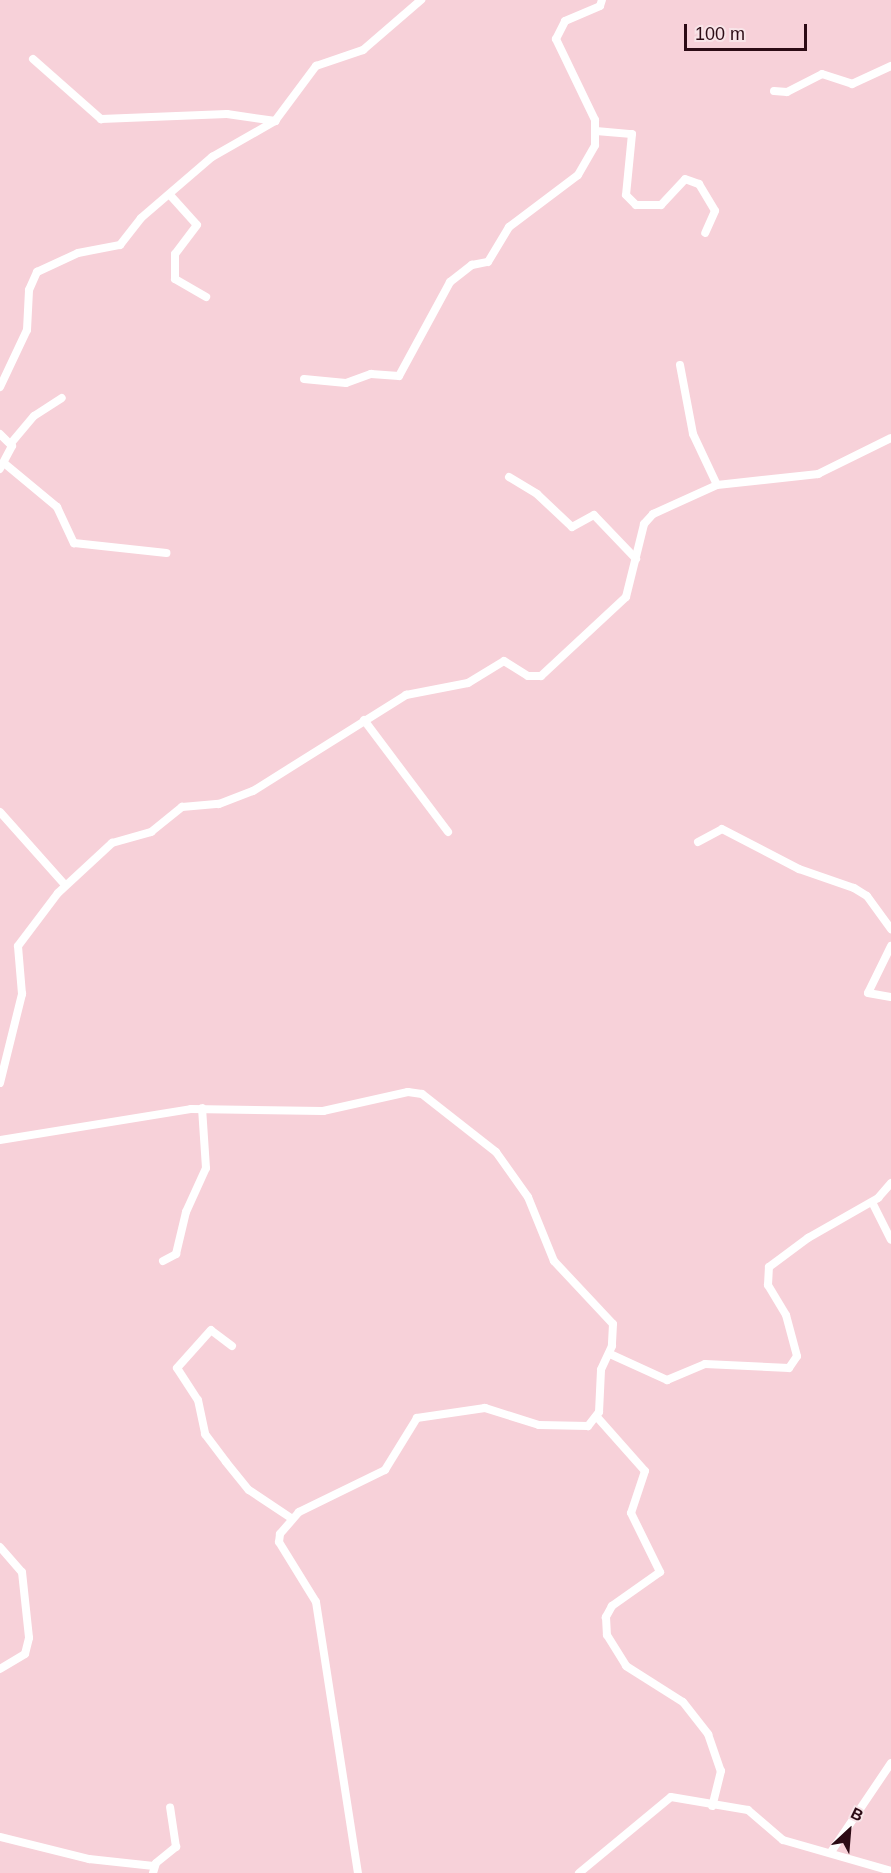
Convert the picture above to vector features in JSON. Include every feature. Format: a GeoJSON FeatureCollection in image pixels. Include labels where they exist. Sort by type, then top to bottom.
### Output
{"type":"FeatureCollection","features":[{"type":"Feature","properties":{"kind":"street"},"geometry":{"type":"LineString","coordinates":[[0,387],[27,330],[29,290],[38,272],[78,253],[115,248],[212,158],[275,121],[316,66],[363,50],[421,0]]}},
{"type":"Feature","properties":{"kind":"street"},"geometry":{"type":"LineString","coordinates":[[304,379],[346,383],[371,374],[399,376],[450,282],[472,265],[488,262],[509,227],[569,185],[592,156],[596,131],[556,39],[565,21],[600,6],[602,0]]}},
{"type":"Feature","properties":{"kind":"street"},"geometry":{"type":"LineString","coordinates":[[33,59],[101,119],[227,114],[275,121]]}},
{"type":"Feature","properties":{"kind":"street"},"geometry":{"type":"LineString","coordinates":[[774,91],[787,92],[822,74],[852,84],[891,66]]}},
{"type":"Feature","properties":{"kind":"street"},"geometry":{"type":"LineString","coordinates":[[596,131],[632,134],[626,195],[636,205],[661,205],[685,180],[699,184],[715,211],[705,232]]}},
{"type":"Feature","properties":{"kind":"street"},"geometry":{"type":"LineString","coordinates":[[170,195],[197,225],[175,254],[174,279],[206,297]]}},
{"type":"Feature","properties":{"kind":"street"},"geometry":{"type":"LineString","coordinates":[[680,365],[693,434],[717,485]]}},
{"type":"Feature","properties":{"kind":"street"},"geometry":{"type":"LineString","coordinates":[[62,398],[34,417],[12,442],[2,466],[57,507],[74,543],[166,553]]}},
{"type":"Feature","properties":{"kind":"street"},"geometry":{"type":"LineString","coordinates":[[0,434],[12,442]]}},
{"type":"Feature","properties":{"kind":"street"},"geometry":{"type":"LineString","coordinates":[[0,1083],[23,984],[18,946],[65,885],[115,840],[151,832],[182,807],[219,804],[253,791],[406,695],[468,683],[504,661],[528,676],[541,676],[626,597],[644,524],[653,514],[717,485],[818,474],[891,438]]}},
{"type":"Feature","properties":{"kind":"street"},"geometry":{"type":"LineString","coordinates":[[509,477],[537,494],[571,527],[594,515],[636,559]]}},
{"type":"Feature","properties":{"kind":"street"},"geometry":{"type":"LineString","coordinates":[[364,720],[448,832]]}},
{"type":"Feature","properties":{"kind":"street"},"geometry":{"type":"LineString","coordinates":[[0,812],[65,885]]}},
{"type":"Feature","properties":{"kind":"street"},"geometry":{"type":"LineString","coordinates":[[698,842],[722,829],[799,869],[854,888],[867,896],[891,929]]}},
{"type":"Feature","properties":{"kind":"street"},"geometry":{"type":"LineString","coordinates":[[891,946],[868,993],[891,997]]}},
{"type":"Feature","properties":{"kind":"street"},"geometry":{"type":"LineString","coordinates":[[0,1140],[202,1108],[323,1111],[408,1092],[434,1100],[496,1152],[528,1197],[554,1261],[613,1324],[610,1354],[601,1370],[597,1417],[645,1471],[631,1513],[660,1572],[612,1606],[607,1635],[626,1666],[683,1702],[708,1734],[721,1771],[712,1806]]}},
{"type":"Feature","properties":{"kind":"street"},"geometry":{"type":"LineString","coordinates":[[163,1261],[176,1254],[186,1212],[206,1168],[202,1108]]}},
{"type":"Feature","properties":{"kind":"street"},"geometry":{"type":"LineString","coordinates":[[610,1354],[667,1380],[705,1364],[789,1368],[797,1356],[786,1315],[768,1285],[769,1267],[808,1238],[872,1202],[891,1184]]}},
{"type":"Feature","properties":{"kind":"street"},"geometry":{"type":"LineString","coordinates":[[872,1202],[891,1240]]}},
{"type":"Feature","properties":{"kind":"street"},"geometry":{"type":"LineString","coordinates":[[232,1346],[211,1330],[177,1368],[198,1400],[205,1434],[226,1462],[249,1490],[291,1518]]}},
{"type":"Feature","properties":{"kind":"street"},"geometry":{"type":"LineString","coordinates":[[358,1873],[316,1602],[279,1542],[291,1518],[385,1470],[408,1425],[417,1418],[485,1408],[539,1425],[579,1429],[597,1417]]}},
{"type":"Feature","properties":{"kind":"street"},"geometry":{"type":"LineString","coordinates":[[0,1546],[22,1572],[29,1638],[25,1654],[0,1669]]}},
{"type":"Feature","properties":{"kind":"street"},"geometry":{"type":"LineString","coordinates":[[831,1852],[891,1763]]}},
{"type":"Feature","properties":{"kind":"street"},"geometry":{"type":"LineString","coordinates":[[579,1873],[668,1798],[712,1806],[748,1809],[783,1840],[891,1871]]}},
{"type":"Feature","properties":{"kind":"street"},"geometry":{"type":"LineString","coordinates":[[0,1837],[89,1859],[153,1869],[176,1847],[170,1808]]}}]}
